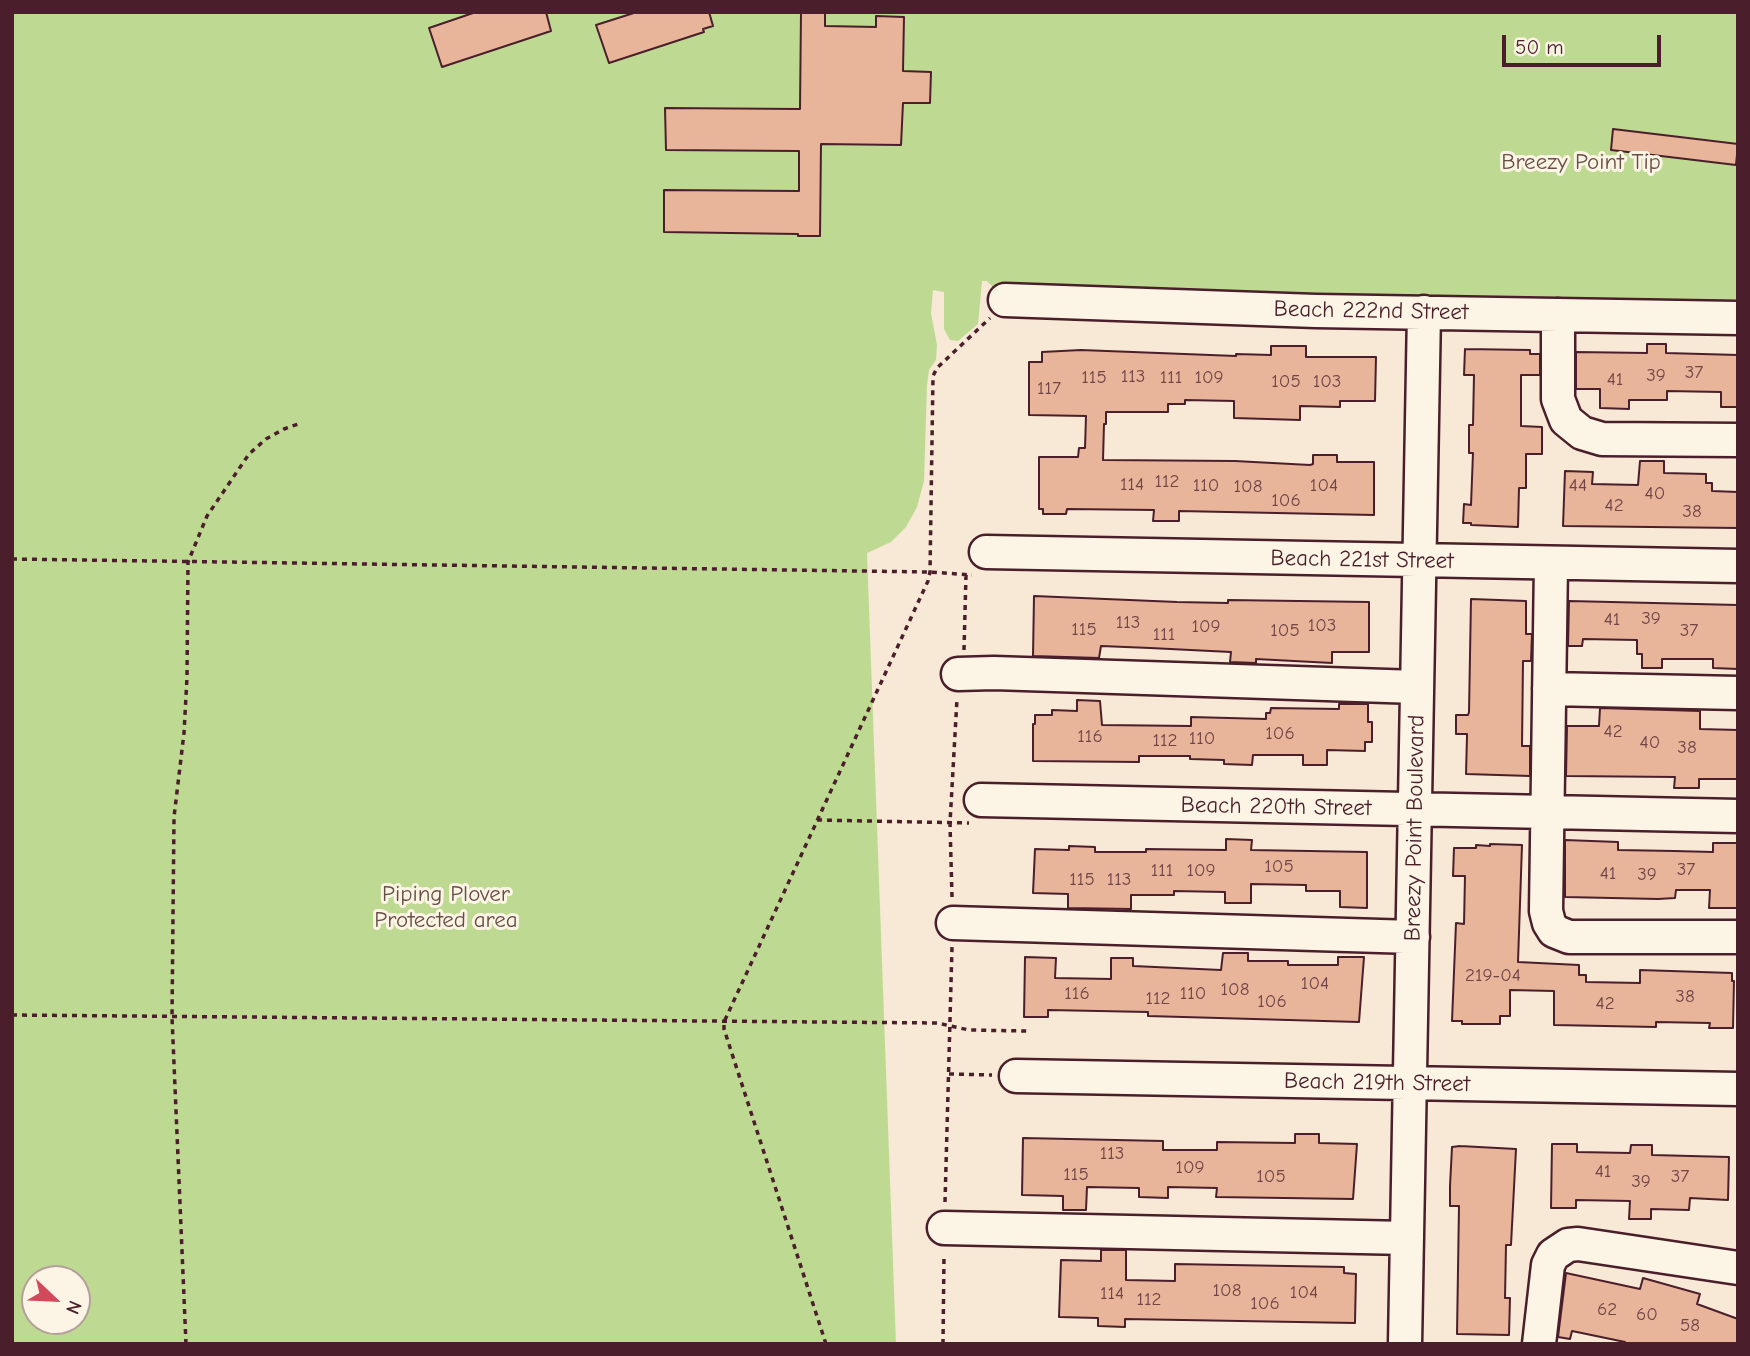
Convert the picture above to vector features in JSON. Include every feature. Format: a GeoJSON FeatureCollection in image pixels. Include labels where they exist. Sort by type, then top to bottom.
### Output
{"type":"FeatureCollection","features":[{"type":"Feature","properties":{"kind":"street","name":"Beach 222nd Street"},"geometry":{"type":"LineString","coordinates":[[1005,300],[1302,311],[1738,318]]}},
{"type":"Feature","properties":{"kind":"street","name":"Breezy Point Boulevard"},"geometry":{"type":"LineString","coordinates":[[1405,1344],[1424,312]]}},
{"type":"Feature","properties":{"kind":"street"},"geometry":{"type":"LineString","coordinates":[[1558,315],[1558,399],[1566,420],[1582,433],[1602,439],[1738,440]]}},
{"type":"Feature","properties":{"kind":"street","name":"Beach 221st Street"},"geometry":{"type":"LineString","coordinates":[[977,567],[1419,561],[1738,566]]}},
{"type":"Feature","properties":{"kind":"street"},"geometry":{"type":"LineString","coordinates":[[1551,563],[1546,911],[1549,923],[1554,931],[1569,937],[1738,937]]}},
{"type":"Feature","properties":{"kind":"street"},"geometry":{"type":"LineString","coordinates":[[958,674],[1417,687]]}},
{"type":"Feature","properties":{"kind":"street"},"geometry":{"type":"LineString","coordinates":[[1549,689],[1738,693]]}},
{"type":"Feature","properties":{"kind":"street","name":"Beach 220th Street"},"geometry":{"type":"LineString","coordinates":[[979,812],[1415,810],[1738,816]]}},
{"type":"Feature","properties":{"kind":"street"},"geometry":{"type":"LineString","coordinates":[[953,923],[1413,937]]}},
{"type":"Feature","properties":{"kind":"street","name":"Beach 219th Street"},"geometry":{"type":"LineString","coordinates":[[1016,1076],[1738,1089]]}},
{"type":"Feature","properties":{"kind":"street"},"geometry":{"type":"LineString","coordinates":[[944,1228],[1407,1238]]}},
{"type":"Feature","properties":{"kind":"street"},"geometry":{"type":"LineString","coordinates":[[1539,1344],[1548,1265],[1553,1255],[1568,1245],[1578,1244],[1738,1268]]}},
{"type":"Feature","properties":{"kind":"path"},"geometry":{"type":"LineString","coordinates":[[826,1344],[724,1029],[724,1022],[930,572],[933,376],[937,368],[984,325]]}},
{"type":"Feature","properties":{"kind":"path"},"geometry":{"type":"LineString","coordinates":[[186,1344],[172,1017],[174,817],[184,733],[188,562],[207,516],[249,454],[275,434],[301,423]]}},
{"type":"Feature","properties":{"kind":"path"},"geometry":{"type":"LineString","coordinates":[[12,559],[930,572],[977,567],[958,674],[950,823],[953,923],[943,1344]]}},
{"type":"Feature","properties":{"kind":"path"},"geometry":{"type":"LineString","coordinates":[[817,820],[950,823],[979,812]]}},
{"type":"Feature","properties":{"kind":"path"},"geometry":{"type":"LineString","coordinates":[[12,1015],[937,1023],[969,1030],[1028,1031]]}},
{"type":"Feature","properties":{"kind":"path"},"geometry":{"type":"LineString","coordinates":[[949,1074],[1016,1076]]}},
{"type":"Feature","properties":{"kind":"green space","name":"Piping Plover Protected area"},"geometry":{"type":"Polygon","coordinates":[[[12,12],[1738,12],[1738,315],[1005,300],[987,281],[982,281],[978,324],[958,341],[950,340],[944,329],[944,292],[933,290],[931,313],[937,345],[936,360],[929,370],[927,385],[924,481],[917,507],[906,527],[891,542],[867,553],[896,1344],[12,1344],[12,12]]]}},
{"type":"Feature","properties":{"kind":"building"},"geometry":{"type":"Polygon","coordinates":[[[476,12],[546,12],[551,31],[442,67],[429,28],[476,12]]]}},
{"type":"Feature","properties":{"kind":"building"},"geometry":{"type":"Polygon","coordinates":[[[637,12],[709,12],[713,26],[703,29],[704,32],[609,63],[596,25],[637,12]]]}},
{"type":"Feature","properties":{"kind":"building"},"geometry":{"type":"Polygon","coordinates":[[[801,12],[825,12],[825,26],[876,27],[876,16],[904,17],[903,71],[931,72],[930,103],[903,103],[901,145],[821,144],[820,236],[664,232],[664,190],[799,191],[799,151],[666,150],[665,108],[800,109],[801,12]]]}},
{"type":"Feature","properties":{"kind":"building"},"geometry":{"type":"Polygon","coordinates":[[[1613,129],[1738,144],[1736,165],[1611,150],[1613,129]]]}},
{"type":"Feature","properties":{"kind":"building"},"geometry":{"type":"Polygon","coordinates":[[[1647,344],[1666,344],[1666,353],[1738,355],[1738,407],[1721,407],[1721,392],[1667,391],[1667,400],[1629,400],[1629,409],[1600,408],[1600,389],[1576,389],[1576,352],[1647,353],[1647,344]]]}},
{"type":"Feature","properties":{"kind":"building"},"geometry":{"type":"Polygon","coordinates":[[[1271,346],[1306,346],[1306,357],[1376,357],[1375,401],[1340,401],[1340,407],[1300,406],[1300,420],[1234,418],[1234,401],[1185,400],[1185,404],[1168,404],[1168,412],[1106,412],[1103,460],[1235,461],[1310,465],[1313,464],[1313,455],[1337,455],[1337,462],[1374,462],[1374,515],[1179,511],[1179,521],[1153,521],[1154,510],[1067,509],[1066,514],[1043,514],[1043,509],[1039,509],[1039,457],[1078,457],[1079,448],[1085,448],[1086,416],[1029,415],[1029,362],[1042,362],[1042,352],[1081,350],[1236,356],[1271,355],[1271,346]]]}},
{"type":"Feature","properties":{"kind":"building"},"geometry":{"type":"Polygon","coordinates":[[[1465,349],[1530,350],[1530,354],[1540,354],[1540,375],[1521,375],[1521,426],[1542,427],[1542,454],[1526,454],[1526,488],[1519,488],[1518,527],[1463,523],[1464,504],[1471,505],[1473,453],[1469,453],[1469,425],[1473,425],[1474,375],[1464,375],[1465,349]]]}},
{"type":"Feature","properties":{"kind":"building"},"geometry":{"type":"Polygon","coordinates":[[[1640,461],[1664,461],[1664,473],[1706,474],[1706,483],[1712,483],[1712,491],[1738,492],[1738,528],[1563,526],[1565,471],[1593,472],[1592,484],[1638,485],[1640,461]]]}},
{"type":"Feature","properties":{"kind":"building"},"geometry":{"type":"Polygon","coordinates":[[[1034,596],[1228,603],[1228,600],[1369,602],[1369,652],[1332,652],[1332,663],[1256,659],[1256,663],[1230,662],[1231,652],[1101,646],[1099,658],[1033,656],[1034,596]]]}},
{"type":"Feature","properties":{"kind":"building"},"geometry":{"type":"Polygon","coordinates":[[[1471,599],[1526,601],[1526,634],[1532,634],[1531,661],[1523,661],[1522,746],[1530,746],[1530,776],[1466,774],[1467,734],[1456,734],[1456,715],[1468,715],[1469,712],[1471,599]]]}},
{"type":"Feature","properties":{"kind":"building"},"geometry":{"type":"Polygon","coordinates":[[[1569,601],[1738,605],[1738,669],[1713,668],[1713,659],[1662,659],[1662,668],[1642,668],[1642,654],[1637,654],[1637,640],[1583,639],[1582,646],[1568,646],[1569,601]]]}},
{"type":"Feature","properties":{"kind":"building"},"geometry":{"type":"Polygon","coordinates":[[[1077,700],[1100,701],[1102,725],[1191,726],[1191,717],[1266,719],[1266,713],[1270,713],[1271,708],[1339,709],[1339,704],[1368,704],[1372,742],[1365,742],[1365,751],[1327,750],[1327,765],[1303,765],[1303,755],[1253,755],[1252,765],[1224,764],[1224,760],[1190,759],[1190,756],[1139,756],[1139,762],[1033,761],[1035,715],[1052,715],[1052,710],[1077,711],[1077,700]]]}},
{"type":"Feature","properties":{"kind":"building"},"geometry":{"type":"Polygon","coordinates":[[[1600,708],[1700,711],[1700,729],[1738,730],[1738,779],[1699,779],[1699,788],[1674,788],[1675,777],[1566,776],[1567,726],[1599,726],[1600,708]]]}},
{"type":"Feature","properties":{"kind":"building"},"geometry":{"type":"Polygon","coordinates":[[[1226,839],[1252,840],[1251,850],[1367,852],[1367,908],[1340,907],[1340,891],[1306,891],[1306,885],[1251,884],[1251,903],[1225,903],[1225,892],[1174,891],[1174,895],[1131,895],[1131,909],[1068,908],[1068,894],[1033,893],[1035,849],[1069,850],[1069,846],[1095,847],[1095,852],[1146,852],[1146,849],[1226,850],[1226,839]]]}},
{"type":"Feature","properties":{"kind":"building"},"geometry":{"type":"Polygon","coordinates":[[[1565,840],[1618,842],[1618,850],[1713,852],[1713,843],[1737,843],[1738,908],[1709,908],[1710,890],[1676,890],[1675,898],[1658,899],[1565,897],[1565,840]]]}},
{"type":"Feature","properties":{"kind":"building"},"geometry":{"type":"Polygon","coordinates":[[[1476,845],[1522,845],[1518,962],[1579,965],[1579,975],[1586,975],[1586,982],[1640,983],[1640,970],[1732,973],[1733,1028],[1709,1028],[1710,1023],[1656,1022],[1656,1027],[1554,1025],[1554,991],[1510,990],[1510,1016],[1500,1016],[1500,1024],[1462,1024],[1462,1021],[1452,1021],[1456,923],[1464,924],[1465,876],[1453,876],[1454,848],[1476,848],[1476,845]]]}},
{"type":"Feature","properties":{"kind":"building"},"geometry":{"type":"Polygon","coordinates":[[[1223,953],[1248,953],[1248,961],[1288,961],[1288,965],[1338,965],[1338,957],[1364,957],[1359,1022],[1148,1016],[1148,1012],[1048,1010],[1048,1017],[1024,1017],[1025,957],[1056,958],[1055,978],[1111,979],[1111,958],[1133,958],[1133,966],[1221,970],[1223,953]]]}},
{"type":"Feature","properties":{"kind":"building"},"geometry":{"type":"Polygon","coordinates":[[[1295,1134],[1319,1134],[1319,1143],[1357,1144],[1353,1199],[1216,1197],[1217,1188],[1168,1187],[1168,1198],[1139,1197],[1139,1188],[1087,1187],[1086,1210],[1063,1210],[1063,1196],[1022,1195],[1023,1138],[1163,1141],[1163,1150],[1217,1150],[1217,1142],[1295,1143],[1295,1134]]]}},
{"type":"Feature","properties":{"kind":"building"},"geometry":{"type":"Polygon","coordinates":[[[1552,1144],[1577,1144],[1577,1152],[1630,1153],[1631,1145],[1652,1145],[1652,1155],[1729,1157],[1728,1200],[1690,1198],[1689,1210],[1651,1209],[1651,1219],[1629,1219],[1630,1201],[1576,1200],[1576,1208],[1551,1208],[1552,1144]]]}},
{"type":"Feature","properties":{"kind":"building"},"geometry":{"type":"Polygon","coordinates":[[[1452,1147],[1516,1149],[1511,1245],[1506,1245],[1505,1298],[1510,1298],[1509,1335],[1457,1334],[1459,1206],[1450,1206],[1450,1186],[1452,1147]]]}},
{"type":"Feature","properties":{"kind":"building"},"geometry":{"type":"Polygon","coordinates":[[[1101,1250],[1126,1250],[1126,1280],[1175,1281],[1175,1264],[1344,1267],[1344,1273],[1356,1274],[1355,1323],[1125,1319],[1125,1327],[1098,1326],[1098,1318],[1059,1317],[1061,1260],[1101,1261],[1101,1250]]]}},
{"type":"Feature","properties":{"kind":"building"},"geometry":{"type":"Polygon","coordinates":[[[1566,1273],[1640,1289],[1643,1278],[1700,1294],[1697,1304],[1738,1319],[1738,1344],[1624,1344],[1625,1342],[1572,1331],[1570,1339],[1558,1337],[1566,1273]]]}},
{"type":"Feature","properties":{"kind":"park label","name":"Breezy Point Tip"},"geometry":{"type":"Point","coordinates":[1581,162]}}]}
